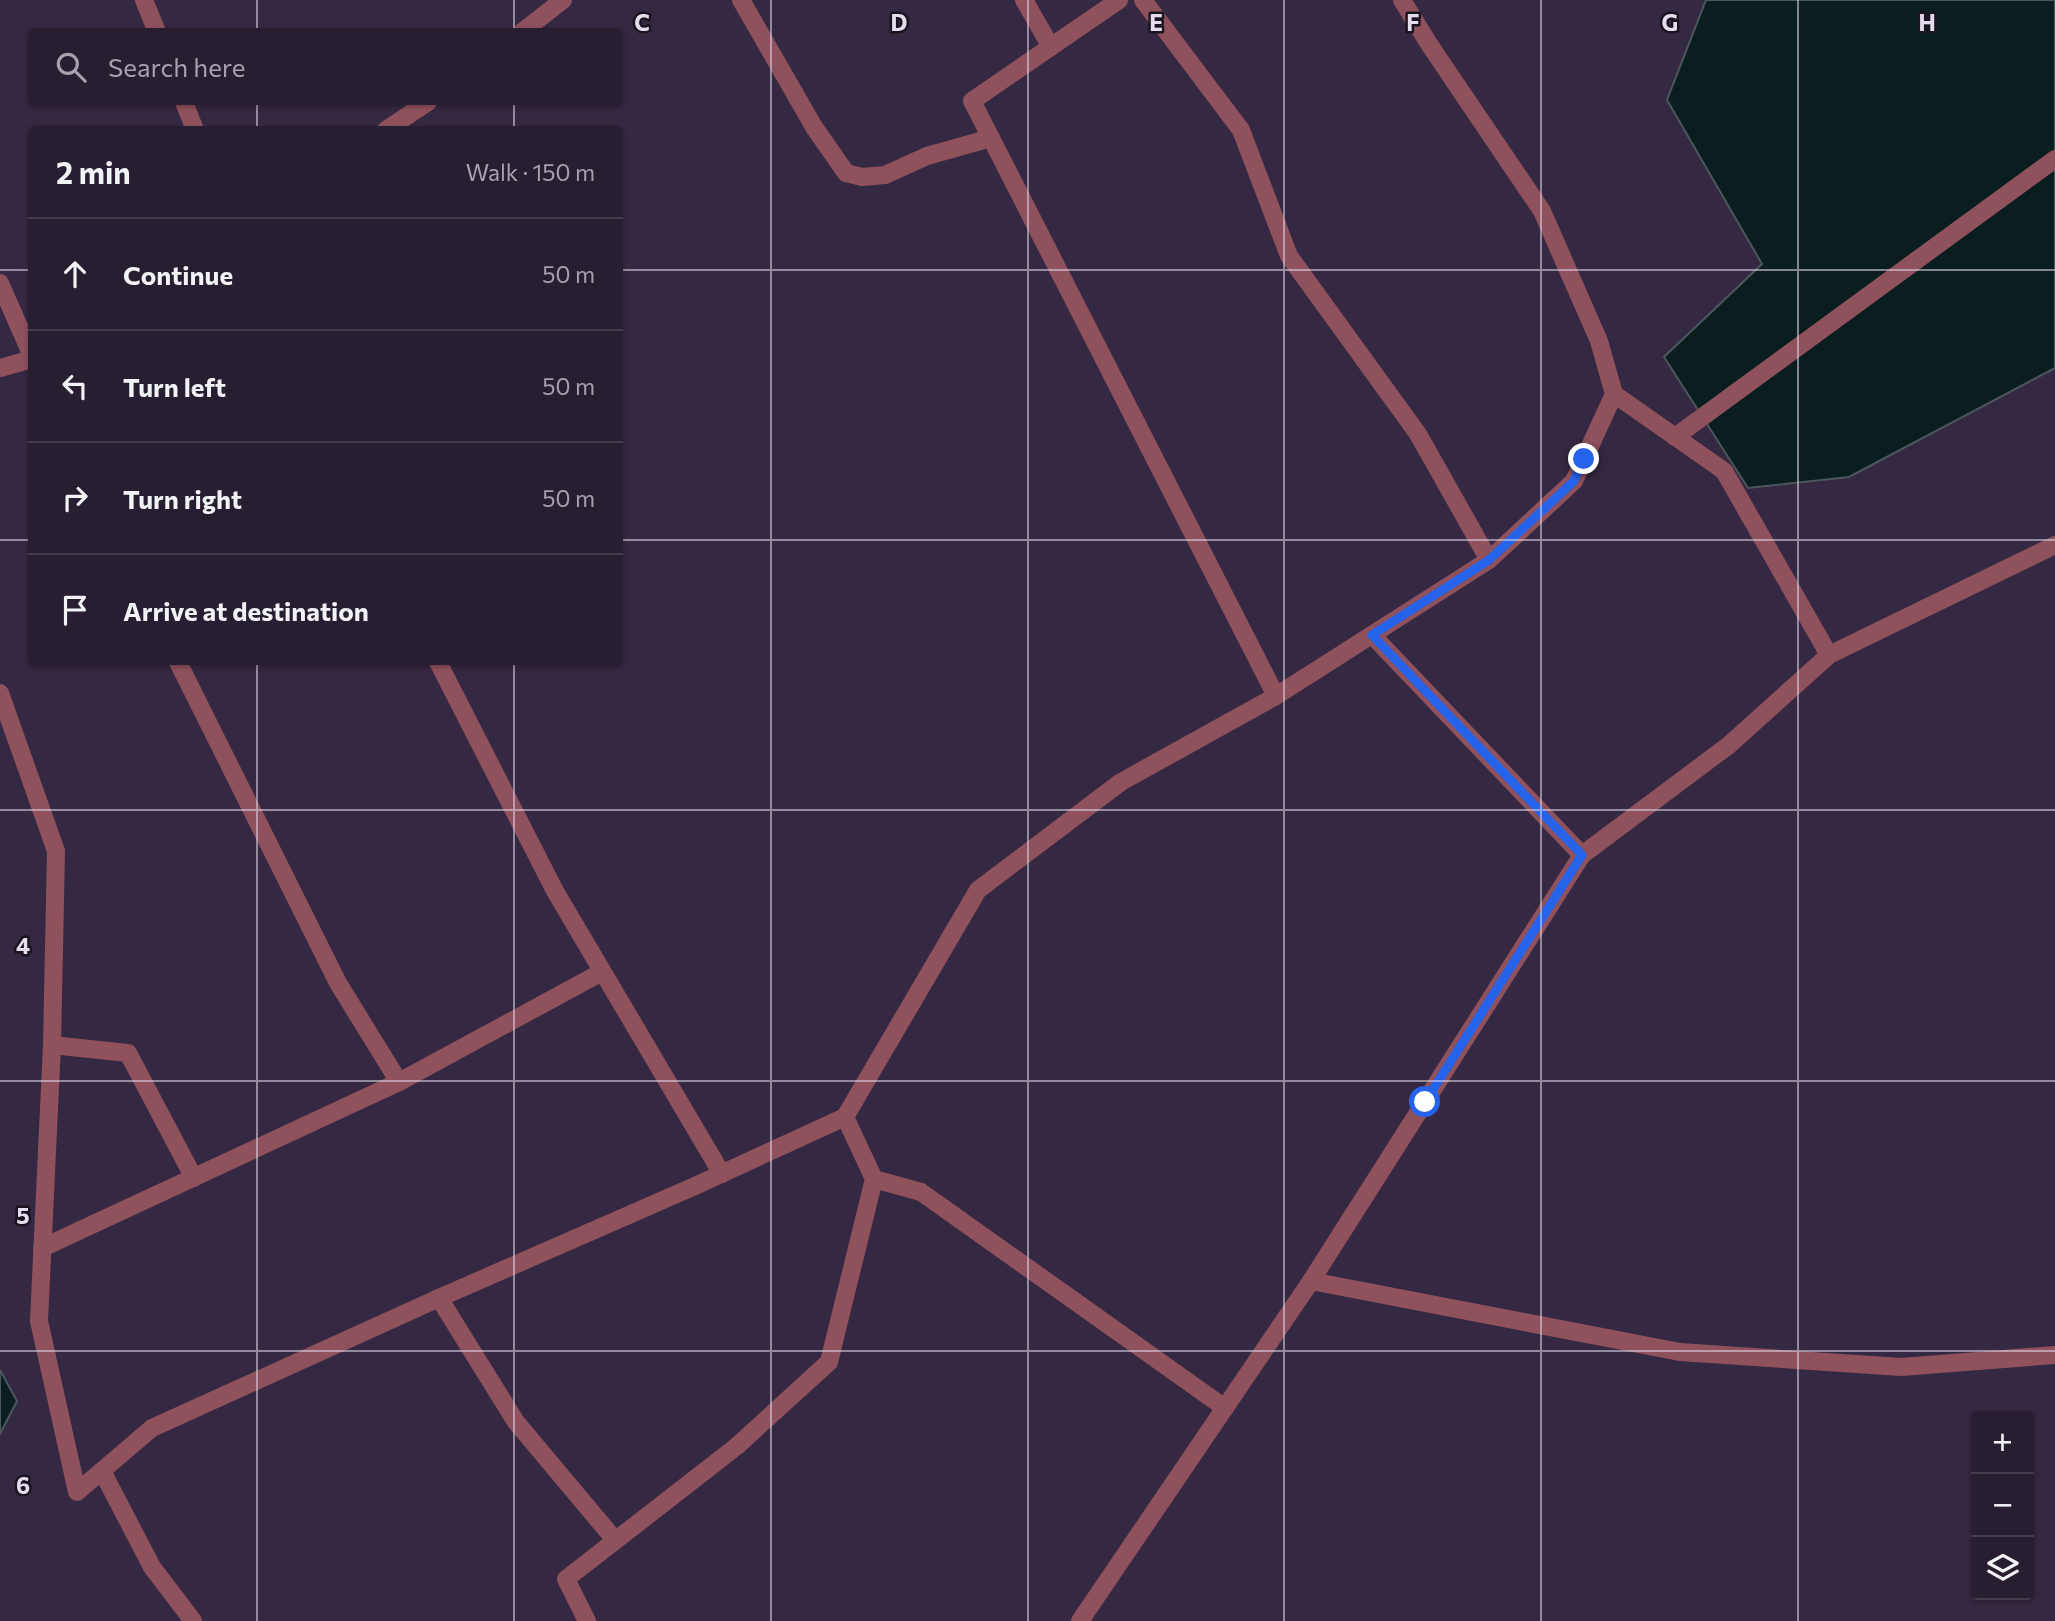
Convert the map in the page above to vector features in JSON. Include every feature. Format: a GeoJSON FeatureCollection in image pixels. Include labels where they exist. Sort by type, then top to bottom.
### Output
{"type":"FeatureCollection","features":[{"type":"Feature","properties":{"kind":"street"},"geometry":{"type":"LineString","coordinates":[[144,0],[154,28]]}},
{"type":"Feature","properties":{"kind":"street"},"geometry":{"type":"LineString","coordinates":[[527,28],[563,0]]}},
{"type":"Feature","properties":{"kind":"street"},"geometry":{"type":"LineString","coordinates":[[741,0],[814,127],[846,173],[862,177],[885,175],[927,156],[991,138]]}},
{"type":"Feature","properties":{"kind":"street"},"geometry":{"type":"LineString","coordinates":[[1024,0],[1051,47]]}},
{"type":"Feature","properties":{"kind":"street"},"geometry":{"type":"LineString","coordinates":[[1119,0],[972,101],[1276,696]]}},
{"type":"Feature","properties":{"kind":"street"},"geometry":{"type":"LineString","coordinates":[[1143,0],[1241,130],[1289,256],[1418,433],[1489,560]]}},
{"type":"Feature","properties":{"kind":"street"},"geometry":{"type":"LineString","coordinates":[[1402,0],[1542,211],[1599,341],[1614,394],[1724,471],[1829,655]]}},
{"type":"Feature","properties":{"kind":"street"},"geometry":{"type":"LineString","coordinates":[[185,105],[193,126]]}},
{"type":"Feature","properties":{"kind":"street"},"geometry":{"type":"LineString","coordinates":[[392,126],[424,105]]}},
{"type":"Feature","properties":{"kind":"street"},"geometry":{"type":"LineString","coordinates":[[1675,437],[2055,159]]}},
{"type":"Feature","properties":{"kind":"street"},"geometry":{"type":"LineString","coordinates":[[0,283],[24,318],[28,338]]}},
{"type":"Feature","properties":{"kind":"street"},"geometry":{"type":"LineString","coordinates":[[0,368],[28,358]]}},
{"type":"Feature","properties":{"kind":"street"},"geometry":{"type":"LineString","coordinates":[[0,693],[56,851],[52,1045],[39,1321],[78,1492],[152,1428],[845,1117],[978,890],[1121,782],[1276,696],[1489,560],[1574,481],[1614,394]]}},
{"type":"Feature","properties":{"kind":"street"},"geometry":{"type":"LineString","coordinates":[[1080,1621],[1311,1281],[1582,855],[1729,745],[1829,655],[2055,545]]}},
{"type":"Feature","properties":{"kind":"street"},"geometry":{"type":"LineString","coordinates":[[1372,635],[1582,855]]}},
{"type":"Feature","properties":{"kind":"street"},"geometry":{"type":"LineString","coordinates":[[179,665],[338,983],[399,1082]]}},
{"type":"Feature","properties":{"kind":"street"},"geometry":{"type":"LineString","coordinates":[[440,665],[555,891],[722,1174]]}},
{"type":"Feature","properties":{"kind":"street"},"geometry":{"type":"LineString","coordinates":[[42,1248],[399,1082],[602,972]]}},
{"type":"Feature","properties":{"kind":"street"},"geometry":{"type":"LineString","coordinates":[[52,1045],[128,1053],[194,1178]]}},
{"type":"Feature","properties":{"kind":"street"},"geometry":{"type":"LineString","coordinates":[[587,1621],[566,1579],[737,1446],[829,1362],[874,1179],[845,1117]]}},
{"type":"Feature","properties":{"kind":"street"},"geometry":{"type":"LineString","coordinates":[[874,1179],[921,1192],[1224,1408]]}},
{"type":"Feature","properties":{"kind":"street"},"geometry":{"type":"LineString","coordinates":[[1311,1281],[1681,1352],[1900,1367],[2055,1355]]}},
{"type":"Feature","properties":{"kind":"street"},"geometry":{"type":"LineString","coordinates":[[439,1298],[516,1422],[615,1540]]}},
{"type":"Feature","properties":{"kind":"street"},"geometry":{"type":"LineString","coordinates":[[102,1471],[152,1567],[193,1621]]}},
{"type":"Feature","properties":{"kind":"shaded area"},"geometry":{"type":"Polygon","coordinates":[[[1706,0],[2055,0],[2055,368],[1849,477],[1748,488],[1664,357],[1762,264],[1667,100],[1706,0]]]}},
{"type":"Feature","properties":{"kind":"shaded area"},"geometry":{"type":"Polygon","coordinates":[[[0,1370],[17,1401],[0,1434],[0,1370]]]}},
{"type":"Feature","properties":{"kind":"route"},"geometry":{"type":"LineString","coordinates":[[1425,1102],[1582,855],[1372,635],[1489,560],[1574,481],[1584,459]]}}]}
